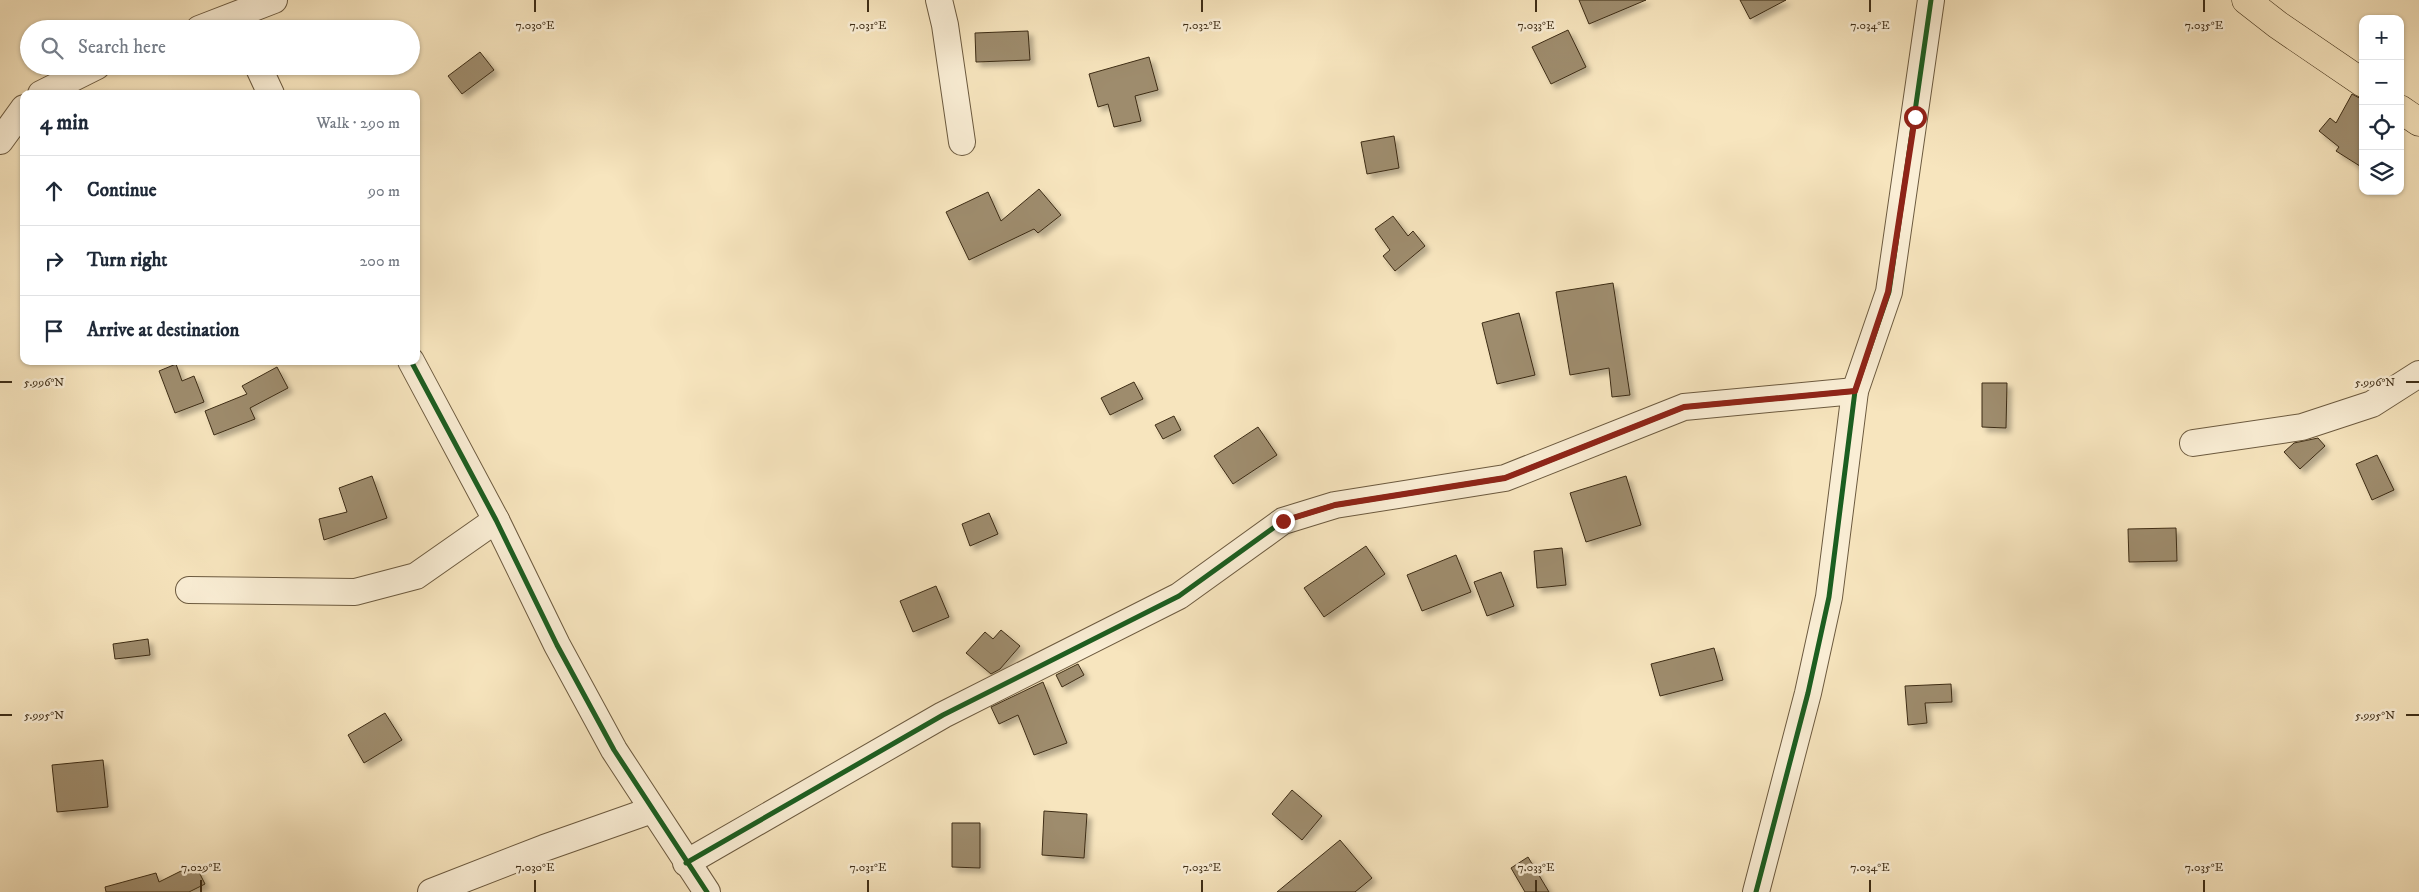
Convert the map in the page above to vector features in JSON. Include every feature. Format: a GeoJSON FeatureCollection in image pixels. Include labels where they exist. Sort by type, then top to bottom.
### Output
{"type":"FeatureCollection","features":[{"type":"Feature","properties":{"kind":"main road"},"geometry":{"type":"LineString","coordinates":[[2246,0],[2278,25],[2359,80]]}},
{"type":"Feature","properties":{"kind":"main road"},"geometry":{"type":"LineString","coordinates":[[2404,112],[2419,122]]}},
{"type":"Feature","properties":{"kind":"street"},"geometry":{"type":"LineString","coordinates":[[221,20],[274,0]]}},
{"type":"Feature","properties":{"kind":"street"},"geometry":{"type":"LineString","coordinates":[[939,0],[945,25],[962,142]]}},
{"type":"Feature","properties":{"kind":"street"},"geometry":{"type":"LineString","coordinates":[[1756,892],[1808,693],[1829,597],[1855,391],[1888,292],[1932,0]]}},
{"type":"Feature","properties":{"kind":"street"},"geometry":{"type":"LineString","coordinates":[[49,90],[78,75]]}},
{"type":"Feature","properties":{"kind":"street"},"geometry":{"type":"LineString","coordinates":[[262,75],[269,90]]}},
{"type":"Feature","properties":{"kind":"street"},"geometry":{"type":"LineString","coordinates":[[0,141],[20,114]]}},
{"type":"Feature","properties":{"kind":"street"},"geometry":{"type":"LineString","coordinates":[[413,365],[496,520],[557,645],[614,750],[686,863],[707,892]]}},
{"type":"Feature","properties":{"kind":"street"},"geometry":{"type":"LineString","coordinates":[[2193,443],[2302,427],[2372,404],[2419,374]]}},
{"type":"Feature","properties":{"kind":"street"},"geometry":{"type":"LineString","coordinates":[[686,863],[943,715],[1179,596],[1283,521],[1335,505],[1505,478],[1684,407],[1855,391]]}},
{"type":"Feature","properties":{"kind":"street"},"geometry":{"type":"LineString","coordinates":[[189,590],[355,592],[416,576],[496,520]]}},
{"type":"Feature","properties":{"kind":"street"},"geometry":{"type":"LineString","coordinates":[[432,892],[544,848],[652,810]]}},
{"type":"Feature","properties":{"kind":"building"},"geometry":{"type":"Polygon","coordinates":[[[1579,0],[1646,0],[1589,24],[1579,0]]]}},
{"type":"Feature","properties":{"kind":"building"},"geometry":{"type":"Polygon","coordinates":[[[1740,0],[1786,0],[1750,19],[1740,0]]]}},
{"type":"Feature","properties":{"kind":"building"},"geometry":{"type":"Polygon","coordinates":[[[1568,30],[1586,67],[1551,84],[1532,47],[1568,30]]]}},
{"type":"Feature","properties":{"kind":"building"},"geometry":{"type":"Polygon","coordinates":[[[1028,31],[1030,60],[976,62],[975,33],[1028,31]]]}},
{"type":"Feature","properties":{"kind":"building"},"geometry":{"type":"Polygon","coordinates":[[[480,52],[494,70],[462,94],[448,76],[480,52]]]}},
{"type":"Feature","properties":{"kind":"building"},"geometry":{"type":"Polygon","coordinates":[[[1149,57],[1158,90],[1135,96],[1141,121],[1114,127],[1108,104],[1098,107],[1089,74],[1149,57]]]}},
{"type":"Feature","properties":{"kind":"building"},"geometry":{"type":"Polygon","coordinates":[[[2352,94],[2359,98],[2359,165],[2336,151],[2339,147],[2319,131],[2330,118],[2336,123],[2352,94]]]}},
{"type":"Feature","properties":{"kind":"building"},"geometry":{"type":"Polygon","coordinates":[[[1394,136],[1399,168],[1367,174],[1361,142],[1394,136]]]}},
{"type":"Feature","properties":{"kind":"building"},"geometry":{"type":"Polygon","coordinates":[[[1039,189],[1061,215],[1038,233],[1034,229],[969,260],[946,212],[988,192],[1001,221],[1039,189]]]}},
{"type":"Feature","properties":{"kind":"building"},"geometry":{"type":"Polygon","coordinates":[[[1393,216],[1408,236],[1413,231],[1425,246],[1395,271],[1383,256],[1390,250],[1375,229],[1393,216]]]}},
{"type":"Feature","properties":{"kind":"building"},"geometry":{"type":"Polygon","coordinates":[[[1613,283],[1630,395],[1612,397],[1609,368],[1570,375],[1556,292],[1613,283]]]}},
{"type":"Feature","properties":{"kind":"building"},"geometry":{"type":"Polygon","coordinates":[[[1519,313],[1535,375],[1497,384],[1482,323],[1519,313]]]}},
{"type":"Feature","properties":{"kind":"building"},"geometry":{"type":"Polygon","coordinates":[[[176,365],[182,381],[194,376],[204,402],[175,413],[159,371],[176,365]]]}},
{"type":"Feature","properties":{"kind":"building"},"geometry":{"type":"Polygon","coordinates":[[[277,367],[288,388],[250,408],[255,419],[214,435],[205,411],[247,394],[242,386],[277,367]]]}},
{"type":"Feature","properties":{"kind":"building"},"geometry":{"type":"Polygon","coordinates":[[[1134,382],[1143,399],[1110,415],[1101,398],[1134,382]]]}},
{"type":"Feature","properties":{"kind":"building"},"geometry":{"type":"Polygon","coordinates":[[[1982,383],[2007,383],[2006,428],[1982,427],[1982,383]]]}},
{"type":"Feature","properties":{"kind":"building"},"geometry":{"type":"Polygon","coordinates":[[[1174,416],[1181,430],[1163,439],[1155,425],[1174,416]]]}},
{"type":"Feature","properties":{"kind":"building"},"geometry":{"type":"Polygon","coordinates":[[[1258,427],[1277,455],[1233,484],[1214,456],[1258,427]]]}},
{"type":"Feature","properties":{"kind":"building"},"geometry":{"type":"Polygon","coordinates":[[[2318,438],[2325,446],[2300,469],[2284,452],[2294,443],[2318,438]]]}},
{"type":"Feature","properties":{"kind":"building"},"geometry":{"type":"Polygon","coordinates":[[[2377,455],[2394,490],[2372,500],[2356,464],[2377,455]]]}},
{"type":"Feature","properties":{"kind":"building"},"geometry":{"type":"Polygon","coordinates":[[[372,476],[387,518],[324,540],[319,519],[347,512],[339,488],[372,476]]]}},
{"type":"Feature","properties":{"kind":"building"},"geometry":{"type":"Polygon","coordinates":[[[1626,476],[1641,525],[1586,542],[1570,493],[1626,476]]]}},
{"type":"Feature","properties":{"kind":"building"},"geometry":{"type":"Polygon","coordinates":[[[989,513],[998,534],[970,546],[962,524],[989,513]]]}},
{"type":"Feature","properties":{"kind":"building"},"geometry":{"type":"Polygon","coordinates":[[[2176,528],[2177,561],[2129,562],[2128,529],[2176,528]]]}},
{"type":"Feature","properties":{"kind":"building"},"geometry":{"type":"Polygon","coordinates":[[[1366,546],[1385,574],[1324,617],[1304,588],[1366,546]]]}},
{"type":"Feature","properties":{"kind":"building"},"geometry":{"type":"Polygon","coordinates":[[[1562,548],[1566,585],[1537,588],[1534,551],[1562,548]]]}},
{"type":"Feature","properties":{"kind":"building"},"geometry":{"type":"Polygon","coordinates":[[[1456,555],[1471,592],[1422,611],[1407,575],[1456,555]]]}},
{"type":"Feature","properties":{"kind":"building"},"geometry":{"type":"Polygon","coordinates":[[[1501,572],[1514,606],[1487,616],[1474,582],[1501,572]]]}},
{"type":"Feature","properties":{"kind":"building"},"geometry":{"type":"Polygon","coordinates":[[[936,586],[949,617],[913,632],[900,601],[936,586]]]}},
{"type":"Feature","properties":{"kind":"building"},"geometry":{"type":"Polygon","coordinates":[[[1001,630],[1020,646],[1000,669],[991,674],[966,653],[985,632],[993,639],[1001,630]]]}},
{"type":"Feature","properties":{"kind":"building"},"geometry":{"type":"Polygon","coordinates":[[[148,639],[150,655],[115,659],[113,644],[148,639]]]}},
{"type":"Feature","properties":{"kind":"building"},"geometry":{"type":"Polygon","coordinates":[[[1714,648],[1723,680],[1660,696],[1651,664],[1714,648]]]}},
{"type":"Feature","properties":{"kind":"building"},"geometry":{"type":"Polygon","coordinates":[[[1078,664],[1084,675],[1062,687],[1056,675],[1078,664]]]}},
{"type":"Feature","properties":{"kind":"building"},"geometry":{"type":"Polygon","coordinates":[[[1043,682],[1067,743],[1034,755],[1018,715],[999,724],[991,707],[1043,682]]]}},
{"type":"Feature","properties":{"kind":"building"},"geometry":{"type":"Polygon","coordinates":[[[1951,684],[1952,702],[1925,703],[1927,723],[1908,725],[1905,686],[1951,684]]]}},
{"type":"Feature","properties":{"kind":"building"},"geometry":{"type":"Polygon","coordinates":[[[385,713],[402,740],[364,763],[348,735],[385,713]]]}},
{"type":"Feature","properties":{"kind":"building"},"geometry":{"type":"Polygon","coordinates":[[[103,760],[108,807],[57,812],[52,765],[103,760]]]}},
{"type":"Feature","properties":{"kind":"building"},"geometry":{"type":"Polygon","coordinates":[[[1292,790],[1322,816],[1302,840],[1272,814],[1292,790]]]}},
{"type":"Feature","properties":{"kind":"building"},"geometry":{"type":"Polygon","coordinates":[[[1044,811],[1087,814],[1084,858],[1042,855],[1044,811]]]}},
{"type":"Feature","properties":{"kind":"building"},"geometry":{"type":"Polygon","coordinates":[[[952,823],[980,823],[980,868],[952,867],[952,823]]]}},
{"type":"Feature","properties":{"kind":"building"},"geometry":{"type":"Polygon","coordinates":[[[1340,840],[1372,878],[1355,892],[1277,892],[1340,840]]]}},
{"type":"Feature","properties":{"kind":"building"},"geometry":{"type":"Polygon","coordinates":[[[1528,857],[1549,892],[1525,892],[1511,868],[1528,857]]]}},
{"type":"Feature","properties":{"kind":"building"},"geometry":{"type":"Polygon","coordinates":[[[195,864],[205,884],[189,892],[106,892],[105,887],[156,873],[159,882],[195,864]]]}},
{"type":"Feature","properties":{"kind":"cycle path"},"geometry":{"type":"LineString","coordinates":[[1756,892],[1808,693],[1829,597],[1855,391],[1889,292],[1931,0]]}},
{"type":"Feature","properties":{"kind":"cycle path"},"geometry":{"type":"LineString","coordinates":[[413,365],[496,520],[557,645],[614,750],[707,892]]}},
{"type":"Feature","properties":{"kind":"cycle path"},"geometry":{"type":"LineString","coordinates":[[686,863],[943,715],[1179,596],[1283,521],[1335,505],[1505,478],[1684,407],[1855,391]]}},
{"type":"Feature","properties":{"kind":"route"},"geometry":{"type":"LineString","coordinates":[[1283,521],[1335,505],[1505,478],[1684,407],[1855,391],[1888,292],[1915,117]]}}]}
